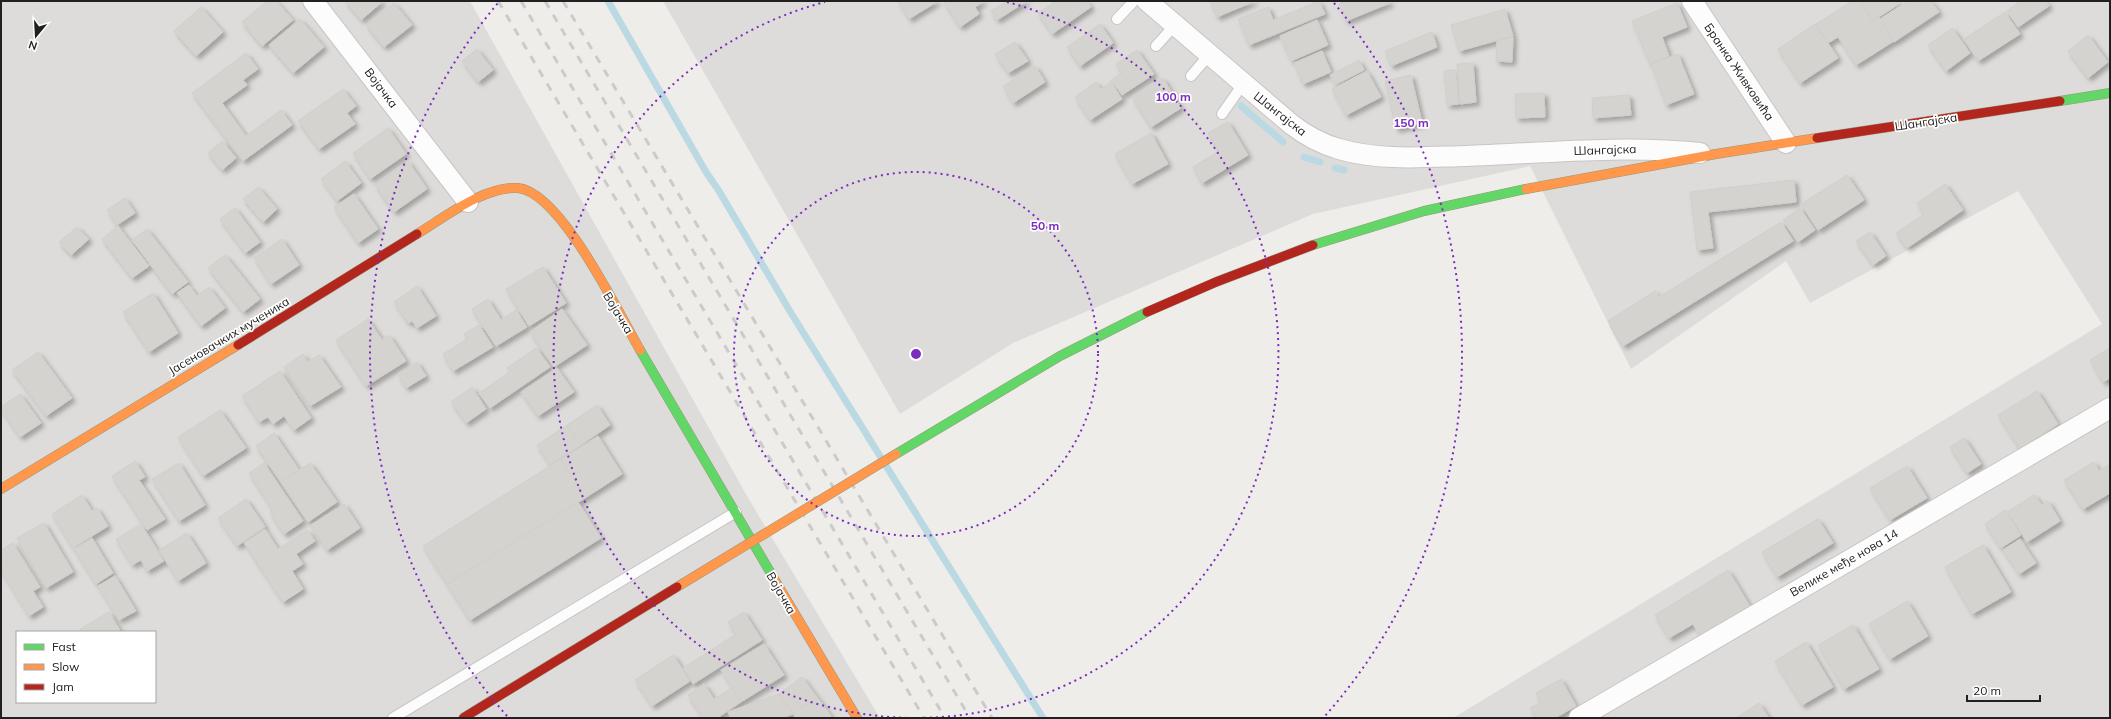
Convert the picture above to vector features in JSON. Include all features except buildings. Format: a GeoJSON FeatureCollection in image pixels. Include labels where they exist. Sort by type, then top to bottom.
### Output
{"type":"FeatureCollection","features":[{"type":"Feature","properties":{"kind":"main road","name":"Шангајска"},"geometry":{"type":"LineString","coordinates":[[1716,154],[2110,92]]}},
{"type":"Feature","properties":{"kind":"main road"},"geometry":{"type":"LineString","coordinates":[[463,718],[952,419],[1122,324],[1244,270],[1313,245],[1432,209],[1548,184],[1716,154]]}},
{"type":"Feature","properties":{"kind":"main road","name":"Војачка"},"geometry":{"type":"LineString","coordinates":[[468,202],[516,187],[533,192],[542,199],[555,214],[579,247],[736,512],[784,599],[857,718]]}},
{"type":"Feature","properties":{"kind":"main road","name":"Јасеновачких мученика"},"geometry":{"type":"LineString","coordinates":[[4,486],[258,333],[468,202]]}},
{"type":"Feature","properties":{"kind":"street","name":"Војачка"},"geometry":{"type":"LineString","coordinates":[[313,1],[468,202]]}},
{"type":"Feature","properties":{"kind":"street","name":"Шангајска"},"geometry":{"type":"LineString","coordinates":[[1147,1],[1277,114],[1306,135],[1339,149],[1363,154],[1429,157],[1646,149],[1716,154]]}},
{"type":"Feature","properties":{"kind":"street","name":"Бранка Живковића"},"geometry":{"type":"LineString","coordinates":[[1692,1],[1786,143]]}},
{"type":"Feature","properties":{"kind":"street","name":"Велике међе нова 14"},"geometry":{"type":"LineString","coordinates":[[1579,718],[2110,408]]}},
{"type":"Feature","properties":{"kind":"lane"},"geometry":{"type":"LineString","coordinates":[[1117,19],[1134,1]]}},
{"type":"Feature","properties":{"kind":"lane"},"geometry":{"type":"LineString","coordinates":[[1156,46],[1175,25]]}},
{"type":"Feature","properties":{"kind":"lane"},"geometry":{"type":"LineString","coordinates":[[1191,76],[1209,55]]}},
{"type":"Feature","properties":{"kind":"lane"},"geometry":{"type":"LineString","coordinates":[[1222,114],[1243,84]]}},
{"type":"Feature","properties":{"kind":"lane"},"geometry":{"type":"LineString","coordinates":[[1,475],[4,486]]}},
{"type":"Feature","properties":{"kind":"lane"},"geometry":{"type":"LineString","coordinates":[[393,718],[736,512]]}},
{"type":"Feature","properties":{"kind":"shaded area"},"geometry":{"type":"Polygon","coordinates":[[[1,1],[470,1],[747,496],[880,718],[1,718],[1,1]]]}},
{"type":"Feature","properties":{"kind":"shaded area"},"geometry":{"type":"Polygon","coordinates":[[[663,1],[2110,1],[2110,718],[1453,718],[2102,324],[2018,191],[1810,303],[1786,261],[1631,369],[1530,166],[1313,214],[1013,343],[900,414],[663,1]]]}},
{"type":"Feature","properties":{"kind":"waterway"},"geometry":{"type":"LineString","coordinates":[[608,1],[706,172],[719,191],[791,313],[1043,718]]}},
{"type":"Feature","properties":{"kind":"waterway"},"geometry":{"type":"LineString","coordinates":[[1241,106],[1283,142]]}},
{"type":"Feature","properties":{"kind":"waterway"},"geometry":{"type":"LineString","coordinates":[[1304,157],[1320,162]]}},
{"type":"Feature","properties":{"kind":"waterway"},"geometry":{"type":"LineString","coordinates":[[1335,168],[1344,170]]}},
{"type":"Feature","properties":{"kind":"railway"},"geometry":{"type":"LineString","coordinates":[[498,1],[924,718]]}},
{"type":"Feature","properties":{"kind":"railway"},"geometry":{"type":"LineString","coordinates":[[521,1],[945,718]]}},
{"type":"Feature","properties":{"kind":"railway"},"geometry":{"type":"LineString","coordinates":[[545,1],[970,718]]}},
{"type":"Feature","properties":{"kind":"railway"},"geometry":{"type":"LineString","coordinates":[[563,1],[992,718]]}},
{"type":"Feature","properties":{"kind":"traffic: fast"},"geometry":{"type":"LineString","coordinates":[[2060,101],[2110,93]]}},
{"type":"Feature","properties":{"kind":"traffic: fast"},"geometry":{"type":"LineString","coordinates":[[1313,245],[1424,211],[1526,189]]}},
{"type":"Feature","properties":{"kind":"traffic: fast"},"geometry":{"type":"LineString","coordinates":[[896,454],[1060,356],[1147,312]]}},
{"type":"Feature","properties":{"kind":"traffic: fast"},"geometry":{"type":"LineString","coordinates":[[640,350],[773,577]]}},
{"type":"Feature","properties":{"kind":"traffic: slow"},"geometry":{"type":"LineString","coordinates":[[1526,189],[1716,154],[1817,138]]}},
{"type":"Feature","properties":{"kind":"traffic: slow"},"geometry":{"type":"LineString","coordinates":[[417,234],[452,211],[478,197],[492,192],[518,188],[535,195],[552,210],[570,232],[587,257],[604,284],[640,350]]}},
{"type":"Feature","properties":{"kind":"traffic: slow"},"geometry":{"type":"LineString","coordinates":[[1,489],[238,345]]}},
{"type":"Feature","properties":{"kind":"traffic: slow"},"geometry":{"type":"LineString","coordinates":[[677,587],[896,454]]}},
{"type":"Feature","properties":{"kind":"traffic: slow"},"geometry":{"type":"LineString","coordinates":[[773,577],[857,718]]}},
{"type":"Feature","properties":{"kind":"traffic: jam"},"geometry":{"type":"LineString","coordinates":[[1817,138],[2060,101]]}},
{"type":"Feature","properties":{"kind":"traffic: jam"},"geometry":{"type":"LineString","coordinates":[[238,345],[417,234]]}},
{"type":"Feature","properties":{"kind":"traffic: jam"},"geometry":{"type":"LineString","coordinates":[[1147,312],[1216,282],[1313,245]]}},
{"type":"Feature","properties":{"kind":"traffic: jam"},"geometry":{"type":"LineString","coordinates":[[463,718],[677,587]]}}]}
